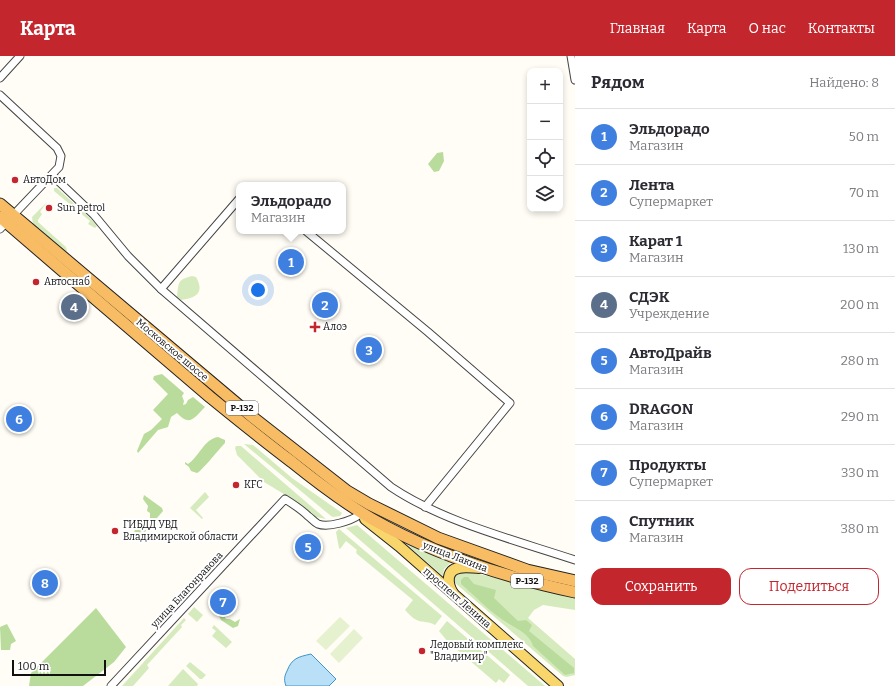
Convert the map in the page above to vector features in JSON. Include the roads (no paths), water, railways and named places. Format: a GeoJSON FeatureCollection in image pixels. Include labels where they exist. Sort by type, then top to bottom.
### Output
{"type":"FeatureCollection","features":[{"type":"Feature","properties":{"kind":"highway","name":"Московское шоссе"},"geometry":{"type":"LineString","coordinates":[[0,204],[5,221],[255,419],[345,496]]}},
{"type":"Feature","properties":{"kind":"highway","name":"улица Лакина"},"geometry":{"type":"LineString","coordinates":[[345,496],[362,513],[374,520],[395,539],[435,550],[480,568],[575,592]]}},
{"type":"Feature","properties":{"kind":"highway","name":"улица Лакина"},"geometry":{"type":"LineString","coordinates":[[345,496],[369,504],[438,538],[527,570],[575,581]]}},
{"type":"Feature","properties":{"kind":"main road"},"geometry":{"type":"LineString","coordinates":[[362,513],[414,526]]}},
{"type":"Feature","properties":{"kind":"main road","name":"проспект Ленина"},"geometry":{"type":"LineString","coordinates":[[362,513],[395,539],[457,598],[558,686]]}},
{"type":"Feature","properties":{"kind":"main road"},"geometry":{"type":"LineString","coordinates":[[395,539],[402,527],[414,526]]}},
{"type":"Feature","properties":{"kind":"main road"},"geometry":{"type":"LineString","coordinates":[[457,598],[448,580],[453,570],[461,567],[480,568]]}},
{"type":"Feature","properties":{"kind":"street"},"geometry":{"type":"LineString","coordinates":[[0,78],[20,56]]}},
{"type":"Feature","properties":{"kind":"street"},"geometry":{"type":"LineString","coordinates":[[571,56],[575,80]]}},
{"type":"Feature","properties":{"kind":"street"},"geometry":{"type":"LineString","coordinates":[[0,94],[57,148],[61,156],[59,167],[5,221]]}},
{"type":"Feature","properties":{"kind":"street"},"geometry":{"type":"LineString","coordinates":[[52,175],[94,215],[132,261],[161,289],[382,480],[404,496],[425,507],[475,527],[575,560]]}},
{"type":"Feature","properties":{"kind":"street"},"geometry":{"type":"LineString","coordinates":[[161,289],[236,202]]}},
{"type":"Feature","properties":{"kind":"street"},"geometry":{"type":"LineString","coordinates":[[310,234],[428,332],[510,403],[425,507]]}},
{"type":"Feature","properties":{"kind":"street","name":"улица Благонравова"},"geometry":{"type":"LineString","coordinates":[[111,686],[285,500],[295,505],[318,524],[337,524],[352,520],[362,513]]}},
{"type":"Feature","properties":{"kind":"water"},"geometry":{"type":"Polygon","coordinates":[[[311,654],[336,679],[329,686],[286,686],[285,677],[291,663],[299,657],[311,654]]]}},
{"type":"Feature","properties":{"kind":"place","name":"АвтоДом"},"geometry":{"type":"Point","coordinates":[15,180]}},
{"type":"Feature","properties":{"kind":"place","name":"Sun petrol"},"geometry":{"type":"Point","coordinates":[49,208]}},
{"type":"Feature","properties":{"kind":"place","name":"Эльдорадо"},"geometry":{"type":"Point","coordinates":[291,262]}},
{"type":"Feature","properties":{"kind":"place","name":"Автоснаб"},"geometry":{"type":"Point","coordinates":[36,282]}},
{"type":"Feature","properties":{"kind":"place","name":"Лента"},"geometry":{"type":"Point","coordinates":[325,305]}},
{"type":"Feature","properties":{"kind":"place","name":"СДЭК"},"geometry":{"type":"Point","coordinates":[74,307]}},
{"type":"Feature","properties":{"kind":"place","name":"Алоэ"},"geometry":{"type":"Point","coordinates":[315,327]}},
{"type":"Feature","properties":{"kind":"place","name":"Карат 1"},"geometry":{"type":"Point","coordinates":[369,350]}},
{"type":"Feature","properties":{"kind":"place","name":"DRAGON"},"geometry":{"type":"Point","coordinates":[19,419]}},
{"type":"Feature","properties":{"kind":"place","name":"KFC"},"geometry":{"type":"Point","coordinates":[236,485]}},
{"type":"Feature","properties":{"kind":"place","name":"ГИБДД УВД Владимирской области"},"geometry":{"type":"Point","coordinates":[115,531]}},
{"type":"Feature","properties":{"kind":"place","name":"АвтоДрайв"},"geometry":{"type":"Point","coordinates":[308,547]}},
{"type":"Feature","properties":{"kind":"place","name":"Спутник"},"geometry":{"type":"Point","coordinates":[45,583]}},
{"type":"Feature","properties":{"kind":"place","name":"Продукты"},"geometry":{"type":"Point","coordinates":[223,602]}},
{"type":"Feature","properties":{"kind":"place","name":"Ледовый комплекс \"Владимир\""},"geometry":{"type":"Point","coordinates":[422,651]}}]}
